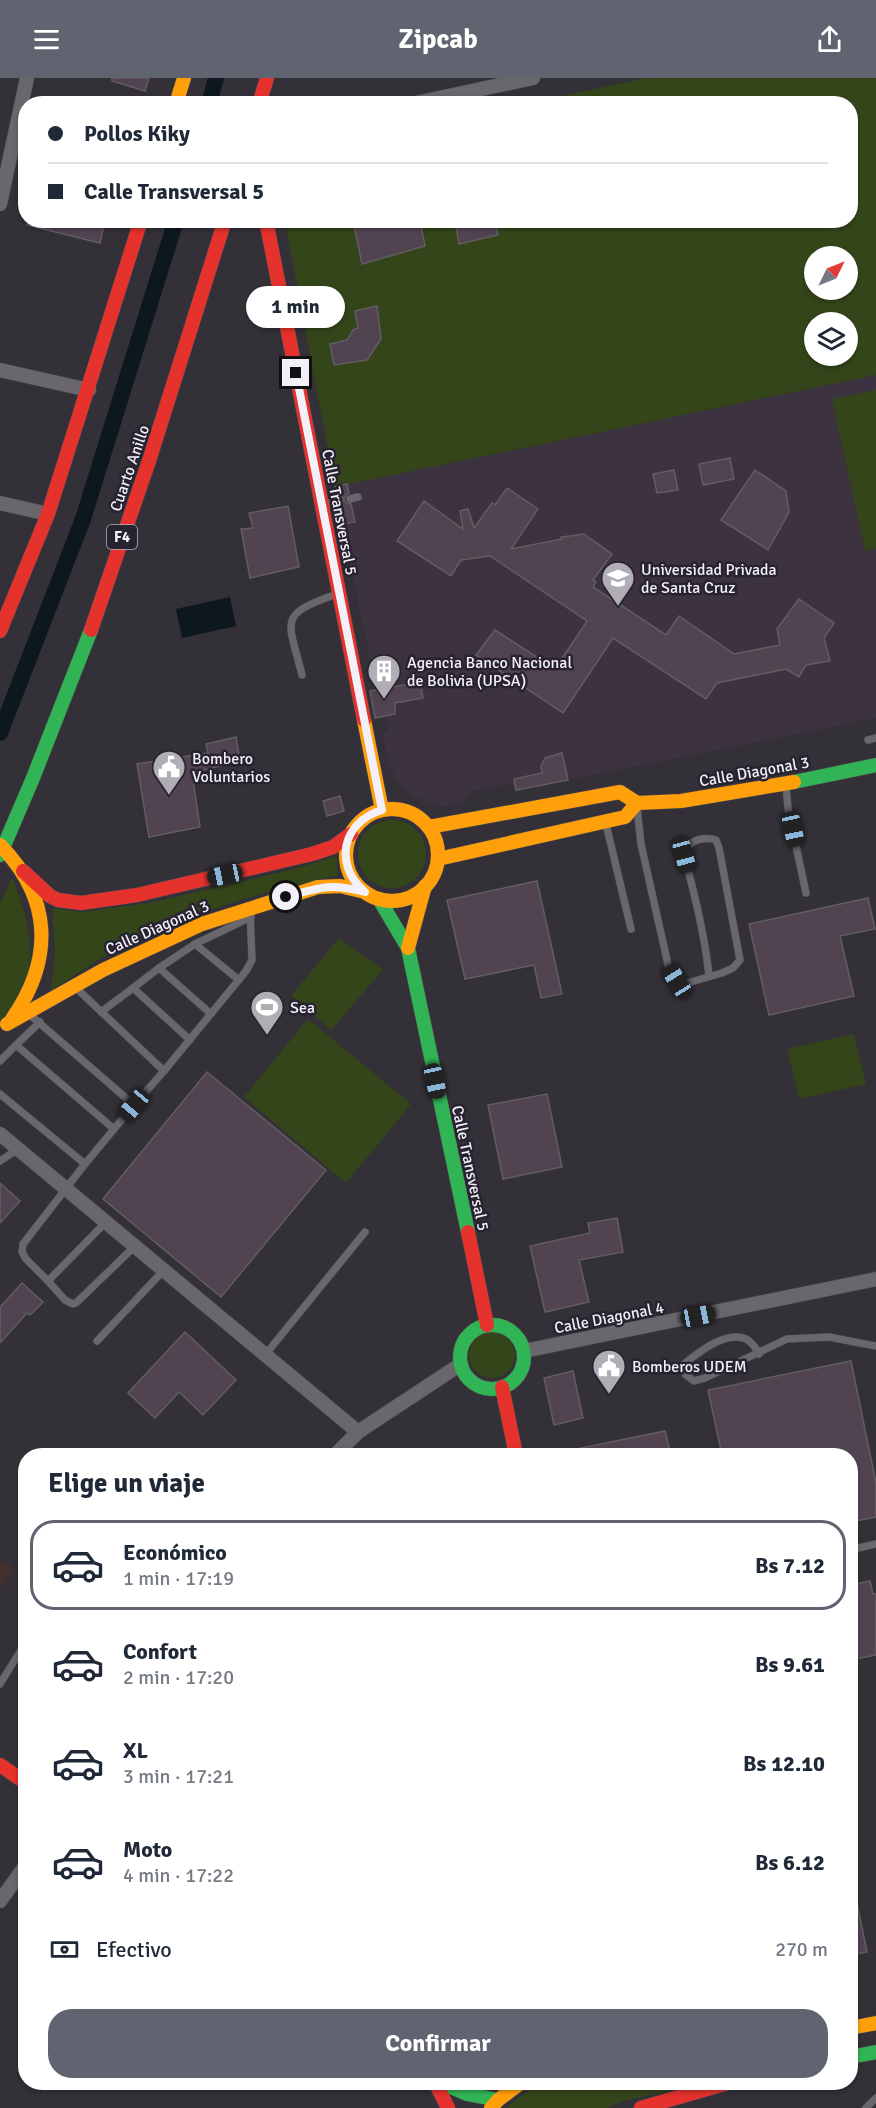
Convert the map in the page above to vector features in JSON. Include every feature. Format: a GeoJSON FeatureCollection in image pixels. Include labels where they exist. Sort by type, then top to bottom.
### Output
{"type":"FeatureCollection","features":[{"type":"Feature","properties":{"kind":"main road"},"geometry":{"type":"LineString","coordinates":[[178,96],[184,78]]}},
{"type":"Feature","properties":{"kind":"main road"},"geometry":{"type":"LineString","coordinates":[[262,96],[267,78]]}},
{"type":"Feature","properties":{"kind":"main road"},"geometry":{"type":"LineString","coordinates":[[0,631],[48,514],[139,228]]}},
{"type":"Feature","properties":{"kind":"main road","name":"Cuarto Anillo"},"geometry":{"type":"LineString","coordinates":[[1,849],[88,636],[184,355],[223,228]]}},
{"type":"Feature","properties":{"kind":"main road","name":"Calle Transversal 5"},"geometry":{"type":"LineString","coordinates":[[268,228],[382,810]]}},
{"type":"Feature","properties":{"kind":"main road","name":"Calle Diagonal 3"},"geometry":{"type":"LineString","coordinates":[[429,827],[620,792],[637,803],[681,801],[785,784],[876,765]]}},
{"type":"Feature","properties":{"kind":"main road"},"geometry":{"type":"LineString","coordinates":[[561,803],[567,830]]}},
{"type":"Feature","properties":{"kind":"main road"},"geometry":{"type":"LineString","coordinates":[[438,859],[625,817],[637,803]]}},
{"type":"Feature","properties":{"kind":"main road"},"geometry":{"type":"LineString","coordinates":[[399,809],[416,815],[429,827],[436,842],[438,859],[434,874],[425,886],[412,896],[404,899],[379,899],[365,892],[354,880],[347,866],[346,849],[351,834],[360,821],[382,810],[399,809]]}},
{"type":"Feature","properties":{"kind":"main road","name":"Calle Diagonal 3"},"geometry":{"type":"LineString","coordinates":[[23,871],[50,896],[58,900],[81,903],[137,895],[312,854],[333,847],[351,834]]}},
{"type":"Feature","properties":{"kind":"main road"},"geometry":{"type":"LineString","coordinates":[[1,849],[23,871],[33,891],[42,934],[36,977],[27,997],[4,1028]]}},
{"type":"Feature","properties":{"kind":"main road","name":"Calle Diagonal 3"},"geometry":{"type":"LineString","coordinates":[[4,1028],[73,985],[124,958],[223,916],[251,912],[323,886],[341,886],[365,892]]}},
{"type":"Feature","properties":{"kind":"main road","name":"Calle Transversal 5"},"geometry":{"type":"LineString","coordinates":[[408,948],[425,886]]}},
{"type":"Feature","properties":{"kind":"main road","name":"Calle Transversal 5"},"geometry":{"type":"LineString","coordinates":[[379,899],[408,948],[487,1325]]}},
{"type":"Feature","properties":{"kind":"main road"},"geometry":{"type":"LineString","coordinates":[[487,1325],[506,1328],[514,1334],[524,1351],[522,1369],[517,1377],[502,1387],[491,1389],[472,1381],[461,1364],[460,1353],[463,1343],[477,1328],[487,1325]]}},
{"type":"Feature","properties":{"kind":"main road"},"geometry":{"type":"LineString","coordinates":[[502,1387],[515,1448]]}},
{"type":"Feature","properties":{"kind":"main road"},"geometry":{"type":"LineString","coordinates":[[0,1765],[18,1777]]}},
{"type":"Feature","properties":{"kind":"main road"},"geometry":{"type":"LineString","coordinates":[[858,2026],[876,2023]]}},
{"type":"Feature","properties":{"kind":"main road"},"geometry":{"type":"LineString","coordinates":[[858,2055],[876,2052]]}},
{"type":"Feature","properties":{"kind":"main road"},"geometry":{"type":"LineString","coordinates":[[440,2090],[448,2108]]}},
{"type":"Feature","properties":{"kind":"main road"},"geometry":{"type":"LineString","coordinates":[[455,2090],[494,2104],[512,2090]]}},
{"type":"Feature","properties":{"kind":"main road"},"geometry":{"type":"LineString","coordinates":[[676,2097],[683,2090]]}},
{"type":"Feature","properties":{"kind":"main road"},"geometry":{"type":"LineString","coordinates":[[641,2108],[702,2090]]}},
{"type":"Feature","properties":{"kind":"street"},"geometry":{"type":"LineString","coordinates":[[23,96],[27,78]]}},
{"type":"Feature","properties":{"kind":"street"},"geometry":{"type":"LineString","coordinates":[[449,96],[533,78]]}},
{"type":"Feature","properties":{"kind":"street"},"geometry":{"type":"LineString","coordinates":[[0,204],[18,120]]}},
{"type":"Feature","properties":{"kind":"street"},"geometry":{"type":"LineString","coordinates":[[0,370],[89,390]]}},
{"type":"Feature","properties":{"kind":"street"},"geometry":{"type":"LineString","coordinates":[[0,503],[48,514]]}},
{"type":"Feature","properties":{"kind":"street"},"geometry":{"type":"LineString","coordinates":[[0,1134],[358,1432]]}},
{"type":"Feature","properties":{"kind":"street","name":"Calle Diagonal 4"},"geometry":{"type":"LineString","coordinates":[[524,1351],[876,1279]]}},
{"type":"Feature","properties":{"kind":"street"},"geometry":{"type":"LineString","coordinates":[[341,1448],[358,1432],[461,1364]]}},
{"type":"Feature","properties":{"kind":"street"},"geometry":{"type":"LineString","coordinates":[[0,1900],[18,1876]]}},
{"type":"Feature","properties":{"kind":"lane"},"geometry":{"type":"LineString","coordinates":[[322,504],[338,501]]}},
{"type":"Feature","properties":{"kind":"lane"},"geometry":{"type":"LineString","coordinates":[[303,675],[291,630],[291,617],[299,609],[340,593]]}},
{"type":"Feature","properties":{"kind":"lane"},"geometry":{"type":"LineString","coordinates":[[785,784],[806,893]]}},
{"type":"Feature","properties":{"kind":"lane"},"geometry":{"type":"LineString","coordinates":[[637,803],[641,844],[669,969],[677,981],[684,984],[710,976],[733,968],[740,960],[716,840],[708,838],[691,842],[685,848],[684,855],[697,905],[710,976]]}},
{"type":"Feature","properties":{"kind":"lane"},"geometry":{"type":"LineString","coordinates":[[605,821],[631,929]]}},
{"type":"Feature","properties":{"kind":"lane"},"geometry":{"type":"LineString","coordinates":[[101,1012],[195,944],[251,912]]}},
{"type":"Feature","properties":{"kind":"lane"},"geometry":{"type":"LineString","coordinates":[[134,1247],[73,1304],[65,1300],[22,1252],[23,1244],[84,1164],[239,980],[252,960],[251,912]]}},
{"type":"Feature","properties":{"kind":"lane"},"geometry":{"type":"LineString","coordinates":[[195,944],[239,980]]}},
{"type":"Feature","properties":{"kind":"lane"},"geometry":{"type":"LineString","coordinates":[[159,969],[211,1014]]}},
{"type":"Feature","properties":{"kind":"lane"},"geometry":{"type":"LineString","coordinates":[[73,985],[164,1071]]}},
{"type":"Feature","properties":{"kind":"lane"},"geometry":{"type":"LineString","coordinates":[[133,988],[190,1040]]}},
{"type":"Feature","properties":{"kind":"lane"},"geometry":{"type":"LineString","coordinates":[[27,1012],[134,1105]]}},
{"type":"Feature","properties":{"kind":"lane"},"geometry":{"type":"LineString","coordinates":[[0,1061],[40,1022]]}},
{"type":"Feature","properties":{"kind":"lane"},"geometry":{"type":"LineString","coordinates":[[16,1045],[114,1130]]}},
{"type":"Feature","properties":{"kind":"lane"},"geometry":{"type":"LineString","coordinates":[[0,1094],[84,1164]]}},
{"type":"Feature","properties":{"kind":"lane"},"geometry":{"type":"LineString","coordinates":[[0,1161],[18,1149]]}},
{"type":"Feature","properties":{"kind":"lane"},"geometry":{"type":"LineString","coordinates":[[48,1281],[105,1223]]}},
{"type":"Feature","properties":{"kind":"lane"},"geometry":{"type":"LineString","coordinates":[[265,1355],[365,1232]]}},
{"type":"Feature","properties":{"kind":"lane"},"geometry":{"type":"LineString","coordinates":[[97,1341],[163,1271]]}},
{"type":"Feature","properties":{"kind":"lane"},"geometry":{"type":"LineString","coordinates":[[759,1354],[753,1344],[745,1338],[730,1338],[705,1346],[684,1364],[683,1372],[694,1381],[705,1378],[759,1354],[788,1339],[828,1337],[876,1346]]}},
{"type":"Feature","properties":{"kind":"lane"},"geometry":{"type":"LineString","coordinates":[[858,1548],[876,1544]]}},
{"type":"Feature","properties":{"kind":"lane"},"geometry":{"type":"LineString","coordinates":[[0,1684],[18,1655]]}},
{"type":"Feature","properties":{"kind":"lane"},"geometry":{"type":"LineString","coordinates":[[867,2108],[876,2098]]}},
{"type":"Feature","properties":{"kind":"shaded area","name":"Universidad Privada de Santa Cruz"},"geometry":{"type":"Polygon","coordinates":[[[876,375],[876,718],[544,783],[545,787],[537,788],[536,783],[513,789],[512,783],[470,791],[461,804],[443,806],[433,804],[412,795],[397,780],[388,761],[382,734],[389,731],[385,716],[375,718],[370,691],[376,689],[335,487],[876,375]]]}},
{"type":"Feature","properties":{"kind":"shaded area"},"geometry":{"type":"Polygon","coordinates":[[[230,597],[236,626],[182,638],[176,609],[230,597]]]}},
{"type":"Feature","properties":{"kind":"shaded area"},"geometry":{"type":"Polygon","coordinates":[[[0,1559],[14,1569],[0,1588],[0,1559]]]}},
{"type":"Feature","properties":{"kind":"green space"},"geometry":{"type":"Polygon","coordinates":[[[647,78],[876,78],[876,375],[335,487],[286,228],[858,228],[858,96],[562,96],[647,78]]]}},
{"type":"Feature","properties":{"kind":"green space"},"geometry":{"type":"Polygon","coordinates":[[[876,390],[876,548],[865,551],[832,399],[876,390]]]}},
{"type":"Feature","properties":{"kind":"green space"},"geometry":{"type":"Polygon","coordinates":[[[392,820],[405,823],[416,830],[423,841],[426,854],[423,867],[416,878],[405,885],[392,888],[379,885],[368,878],[361,867],[358,854],[361,841],[368,830],[379,823],[392,820]]]}},
{"type":"Feature","properties":{"kind":"green space"},"geometry":{"type":"Polygon","coordinates":[[[336,856],[338,875],[245,899],[154,932],[91,964],[51,990],[55,955],[52,908],[82,912],[149,903],[294,869],[336,856]]]}},
{"type":"Feature","properties":{"kind":"green space"},"geometry":{"type":"Polygon","coordinates":[[[12,878],[27,923],[30,955],[24,985],[17,1000],[0,1022],[0,904],[12,878]]]}},
{"type":"Feature","properties":{"kind":"green space"},"geometry":{"type":"Polygon","coordinates":[[[339,938],[383,970],[331,1030],[291,996],[339,938]]]}},
{"type":"Feature","properties":{"kind":"green space"},"geometry":{"type":"Polygon","coordinates":[[[308,1019],[411,1104],[346,1183],[244,1097],[308,1019]]]}},
{"type":"Feature","properties":{"kind":"green space"},"geometry":{"type":"Polygon","coordinates":[[[854,1034],[866,1084],[799,1099],[787,1049],[854,1034]]]}},
{"type":"Feature","properties":{"kind":"green space"},"geometry":{"type":"Polygon","coordinates":[[[492,1332],[501,1333],[508,1339],[514,1346],[514,1364],[508,1371],[501,1377],[492,1378],[483,1377],[476,1371],[470,1364],[469,1355],[470,1346],[476,1339],[483,1333],[492,1332]]]}},
{"type":"Feature","properties":{"kind":"green space"},"geometry":{"type":"Polygon","coordinates":[[[529,2090],[670,2090],[622,2101],[607,2108],[505,2108],[529,2090]]]}},
{"type":"Feature","properties":{"kind":"building"},"geometry":{"type":"Polygon","coordinates":[[[112,78],[149,78],[145,91],[112,81],[112,78]]]}},
{"type":"Feature","properties":{"kind":"building"},"geometry":{"type":"Polygon","coordinates":[[[39,228],[103,228],[100,243],[39,228]]]}},
{"type":"Feature","properties":{"kind":"building"},"geometry":{"type":"Polygon","coordinates":[[[355,228],[422,228],[425,246],[362,264],[355,228]]]}},
{"type":"Feature","properties":{"kind":"building"},"geometry":{"type":"Polygon","coordinates":[[[456,228],[497,228],[498,235],[459,244],[456,228]]]}},
{"type":"Feature","properties":{"kind":"building"},"geometry":{"type":"Polygon","coordinates":[[[377,306],[381,339],[367,360],[334,365],[330,344],[347,340],[353,330],[358,328],[355,311],[377,306]]]}},
{"type":"Feature","properties":{"kind":"building"},"geometry":{"type":"Polygon","coordinates":[[[730,458],[734,479],[703,485],[699,464],[730,458]]]}},
{"type":"Feature","properties":{"kind":"building"},"geometry":{"type":"Polygon","coordinates":[[[674,470],[678,490],[657,493],[653,474],[674,470]]]}},
{"type":"Feature","properties":{"kind":"building"},"geometry":{"type":"Polygon","coordinates":[[[755,470],[786,491],[789,512],[768,550],[721,520],[755,470]]]}},
{"type":"Feature","properties":{"kind":"building"},"geometry":{"type":"Polygon","coordinates":[[[347,484],[349,493],[344,500],[337,496],[335,487],[347,484]]]}},
{"type":"Feature","properties":{"kind":"building"},"geometry":{"type":"Polygon","coordinates":[[[507,488],[538,509],[511,549],[584,534],[612,554],[593,580],[596,582],[593,587],[666,635],[679,616],[734,654],[780,645],[777,629],[799,599],[834,623],[824,638],[830,661],[806,665],[799,677],[786,669],[717,683],[706,699],[613,638],[563,713],[476,655],[495,630],[555,669],[587,621],[490,556],[461,560],[451,576],[397,541],[424,501],[463,529],[460,511],[468,509],[474,528],[492,503],[495,505],[507,488]]]}},
{"type":"Feature","properties":{"kind":"building"},"geometry":{"type":"Polygon","coordinates":[[[344,500],[351,504],[355,522],[342,524],[339,507],[344,500]]]}},
{"type":"Feature","properties":{"kind":"building"},"geometry":{"type":"Polygon","coordinates":[[[288,506],[299,567],[250,578],[241,529],[253,528],[249,513],[288,506]]]}},
{"type":"Feature","properties":{"kind":"building","name":"Agencia Banco Nacional de Bolivia (UPSA)"},"geometry":{"type":"Polygon","coordinates":[[[420,682],[423,698],[395,703],[395,714],[375,718],[370,691],[420,682]]]}},
{"type":"Feature","properties":{"kind":"building","name":"Bombero Voluntarios"},"geometry":{"type":"Polygon","coordinates":[[[236,737],[240,761],[192,773],[200,827],[149,837],[137,764],[208,753],[206,744],[236,737]]]}},
{"type":"Feature","properties":{"kind":"building"},"geometry":{"type":"Polygon","coordinates":[[[562,753],[568,780],[516,790],[514,779],[542,773],[541,766],[545,758],[562,753]]]}},
{"type":"Feature","properties":{"kind":"building"},"geometry":{"type":"Polygon","coordinates":[[[340,796],[344,811],[327,816],[323,801],[340,796]]]}},
{"type":"Feature","properties":{"kind":"building"},"geometry":{"type":"Polygon","coordinates":[[[537,881],[562,994],[541,998],[534,965],[465,979],[447,900],[537,881]]]}},
{"type":"Feature","properties":{"kind":"building"},"geometry":{"type":"Polygon","coordinates":[[[868,898],[875,929],[840,936],[854,996],[769,1015],[749,924],[868,898]]]}},
{"type":"Feature","properties":{"kind":"building"},"geometry":{"type":"Polygon","coordinates":[[[207,1072],[326,1170],[221,1297],[103,1199],[207,1072]]]}},
{"type":"Feature","properties":{"kind":"building"},"geometry":{"type":"Polygon","coordinates":[[[547,1094],[562,1167],[503,1179],[488,1105],[547,1094]]]}},
{"type":"Feature","properties":{"kind":"building"},"geometry":{"type":"Polygon","coordinates":[[[0,1183],[20,1201],[0,1223],[0,1183]]]}},
{"type":"Feature","properties":{"kind":"building"},"geometry":{"type":"Polygon","coordinates":[[[617,1218],[623,1252],[579,1260],[589,1302],[545,1312],[530,1246],[590,1233],[588,1223],[617,1218]]]}},
{"type":"Feature","properties":{"kind":"building"},"geometry":{"type":"Polygon","coordinates":[[[22,1283],[43,1302],[30,1315],[27,1313],[0,1343],[0,1307],[22,1283]]]}},
{"type":"Feature","properties":{"kind":"building"},"geometry":{"type":"Polygon","coordinates":[[[185,1332],[236,1380],[203,1415],[179,1392],[155,1418],[128,1393],[185,1332]]]}},
{"type":"Feature","properties":{"kind":"building"},"geometry":{"type":"Polygon","coordinates":[[[851,1361],[876,1483],[876,1517],[858,1520],[858,1448],[720,1448],[708,1390],[851,1361]]]}},
{"type":"Feature","properties":{"kind":"building"},"geometry":{"type":"Polygon","coordinates":[[[573,1371],[583,1418],[554,1425],[544,1378],[573,1371]]]}},
{"type":"Feature","properties":{"kind":"building"},"geometry":{"type":"Polygon","coordinates":[[[665,1431],[669,1448],[581,1448],[665,1431]]]}},
{"type":"Feature","properties":{"kind":"building"},"geometry":{"type":"Polygon","coordinates":[[[870,1581],[873,1594],[876,1594],[876,1655],[858,1658],[858,1583],[870,1581]]]}},
{"type":"Feature","properties":{"kind":"building"},"geometry":{"type":"Polygon","coordinates":[[[858,1908],[867,1952],[858,1954],[858,1908]]]}},
{"type":"Feature","properties":{"kind":"waterway"},"geometry":{"type":"LineString","coordinates":[[211,96],[216,78]]}},
{"type":"Feature","properties":{"kind":"waterway"},"geometry":{"type":"LineString","coordinates":[[0,733],[83,519],[174,228]]}},
{"type":"Feature","properties":{"kind":"traffic: fast"},"geometry":{"type":"LineString","coordinates":[[0,855],[91,630]]}},
{"type":"Feature","properties":{"kind":"traffic: fast"},"geometry":{"type":"LineString","coordinates":[[794,782],[876,765]]}},
{"type":"Feature","properties":{"kind":"traffic: fast"},"geometry":{"type":"LineString","coordinates":[[379,899],[408,948],[468,1232]]}},
{"type":"Feature","properties":{"kind":"traffic: fast"},"geometry":{"type":"LineString","coordinates":[[492,1325],[510,1331],[518,1339],[524,1357],[518,1375],[510,1383],[492,1389],[474,1383],[466,1375],[460,1357],[466,1339],[474,1331],[492,1325]]}},
{"type":"Feature","properties":{"kind":"traffic: fast"},"geometry":{"type":"LineString","coordinates":[[858,2055],[876,2052]]}},
{"type":"Feature","properties":{"kind":"traffic: fast"},"geometry":{"type":"LineString","coordinates":[[458,2090],[498,2100]]}},
{"type":"Feature","properties":{"kind":"traffic: slow"},"geometry":{"type":"LineString","coordinates":[[178,96],[184,78]]}},
{"type":"Feature","properties":{"kind":"traffic: slow"},"geometry":{"type":"LineString","coordinates":[[364,720],[382,810]]}},
{"type":"Feature","properties":{"kind":"traffic: slow"},"geometry":{"type":"LineString","coordinates":[[429,827],[620,792],[637,803],[681,801],[794,782]]}},
{"type":"Feature","properties":{"kind":"traffic: slow"},"geometry":{"type":"LineString","coordinates":[[438,859],[625,817],[637,803]]}},
{"type":"Feature","properties":{"kind":"traffic: slow"},"geometry":{"type":"LineString","coordinates":[[392,809],[410,813],[424,823],[434,837],[438,855],[434,873],[424,887],[410,897],[392,901],[374,897],[360,887],[350,873],[346,855],[350,837],[360,823],[374,813],[392,809]]}},
{"type":"Feature","properties":{"kind":"traffic: slow"},"geometry":{"type":"LineString","coordinates":[[0,845],[17,865],[30,886],[38,908],[41,929],[40,952],[35,974],[26,996],[12,1019]]}},
{"type":"Feature","properties":{"kind":"traffic: slow"},"geometry":{"type":"LineString","coordinates":[[7,1024],[103,970],[202,924],[318,887],[340,886],[365,892]]}},
{"type":"Feature","properties":{"kind":"traffic: slow"},"geometry":{"type":"LineString","coordinates":[[408,948],[425,886]]}},
{"type":"Feature","properties":{"kind":"traffic: slow"},"geometry":{"type":"LineString","coordinates":[[858,2026],[876,2023]]}},
{"type":"Feature","properties":{"kind":"traffic: slow"},"geometry":{"type":"LineString","coordinates":[[491,2108],[511,2090]]}},
{"type":"Feature","properties":{"kind":"traffic: jam"},"geometry":{"type":"LineString","coordinates":[[261,96],[267,78]]}},
{"type":"Feature","properties":{"kind":"traffic: jam"},"geometry":{"type":"LineString","coordinates":[[0,631],[48,514],[138,228]]}},
{"type":"Feature","properties":{"kind":"traffic: jam"},"geometry":{"type":"LineString","coordinates":[[91,630],[149,461],[222,228]]}},
{"type":"Feature","properties":{"kind":"traffic: jam"},"geometry":{"type":"LineString","coordinates":[[268,228],[364,720]]}},
{"type":"Feature","properties":{"kind":"traffic: jam"},"geometry":{"type":"LineString","coordinates":[[23,871],[50,896],[58,900],[81,903],[137,895],[312,854],[333,847],[351,834]]}},
{"type":"Feature","properties":{"kind":"traffic: jam"},"geometry":{"type":"LineString","coordinates":[[468,1232],[487,1325]]}},
{"type":"Feature","properties":{"kind":"traffic: jam"},"geometry":{"type":"LineString","coordinates":[[502,1387],[515,1448]]}},
{"type":"Feature","properties":{"kind":"traffic: jam"},"geometry":{"type":"LineString","coordinates":[[0,1765],[18,1777]]}},
{"type":"Feature","properties":{"kind":"traffic: jam"},"geometry":{"type":"LineString","coordinates":[[439,2090],[448,2108]]}},
{"type":"Feature","properties":{"kind":"traffic: jam"},"geometry":{"type":"LineString","coordinates":[[641,2108],[703,2090]]}},
{"type":"Feature","properties":{"kind":"place","name":"Universidad Privada de Santa Cruz"},"geometry":{"type":"Point","coordinates":[618,607]}},
{"type":"Feature","properties":{"kind":"place","name":"Agencia Banco Nacional de Bolivia (UPSA)"},"geometry":{"type":"Point","coordinates":[384,700]}},
{"type":"Feature","properties":{"kind":"place","name":"Bombero Voluntarios"},"geometry":{"type":"Point","coordinates":[169,796]}},
{"type":"Feature","properties":{"kind":"place","name":"Sea"},"geometry":{"type":"Point","coordinates":[267,1036]}},
{"type":"Feature","properties":{"kind":"place","name":"Bomberos UDEM"},"geometry":{"type":"Point","coordinates":[609,1395]}},
{"type":"Feature","properties":{"kind":"route"},"geometry":{"type":"LineString","coordinates":[[286,897],[323,886],[341,886],[365,892],[350,873],[347,866],[346,849],[351,834],[360,821],[382,810],[296,373]]}}]}
